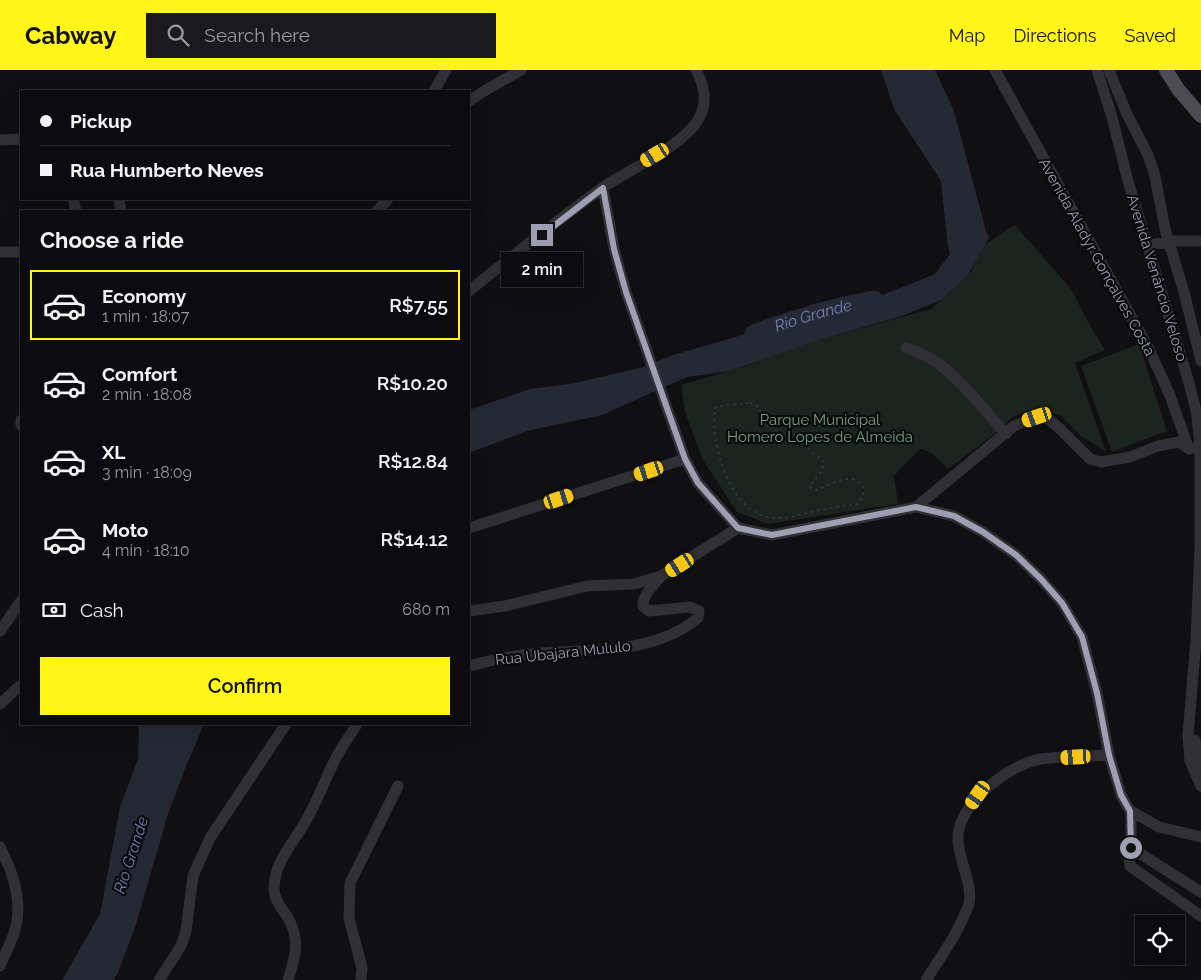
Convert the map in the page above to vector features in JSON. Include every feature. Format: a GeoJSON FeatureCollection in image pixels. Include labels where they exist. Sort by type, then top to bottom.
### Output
{"type":"FeatureCollection","features":[{"type":"Feature","properties":{"kind":"main road"},"geometry":{"type":"LineString","coordinates":[[1166,70],[1178,89],[1201,116]]}},
{"type":"Feature","properties":{"kind":"street"},"geometry":{"type":"LineString","coordinates":[[435,90],[446,70]]}},
{"type":"Feature","properties":{"kind":"street"},"geometry":{"type":"LineString","coordinates":[[470,100],[522,70]]}},
{"type":"Feature","properties":{"kind":"street"},"geometry":{"type":"LineString","coordinates":[[470,290],[603,188],[679,141],[698,121],[703,109],[704,85],[696,70]]}},
{"type":"Feature","properties":{"kind":"street","name":"Avenida Aladyr Gonçalves Costa"},"geometry":{"type":"LineString","coordinates":[[995,70],[1148,347],[1197,448]]}},
{"type":"Feature","properties":{"kind":"street","name":"Avenida Venâncio Veloso"},"geometry":{"type":"LineString","coordinates":[[1097,70],[1197,415],[1200,546],[1196,640],[1188,735],[1190,761],[1201,786]]}},
{"type":"Feature","properties":{"kind":"street","name":"Avenida Venâncio Veloso"},"geometry":{"type":"LineString","coordinates":[[1109,70],[1126,112],[1148,155],[1155,176],[1169,242],[1184,292],[1201,361]]}},
{"type":"Feature","properties":{"kind":"street"},"geometry":{"type":"LineString","coordinates":[[0,140],[20,139]]}},
{"type":"Feature","properties":{"kind":"street"},"geometry":{"type":"LineString","coordinates":[[1121,150],[1141,144]]}},
{"type":"Feature","properties":{"kind":"street"},"geometry":{"type":"LineString","coordinates":[[603,188],[614,249],[626,292],[685,459],[698,483],[738,528],[772,535],[916,507],[954,516],[983,532],[1016,555],[1062,603],[1082,637],[1097,693],[1109,755],[1121,795],[1130,811],[1131,848],[1129,863],[1133,870],[1201,916]]}},
{"type":"Feature","properties":{"kind":"street"},"geometry":{"type":"LineString","coordinates":[[378,210],[387,200]]}},
{"type":"Feature","properties":{"kind":"street"},"geometry":{"type":"LineString","coordinates":[[1148,245],[1201,241]]}},
{"type":"Feature","properties":{"kind":"street"},"geometry":{"type":"LineString","coordinates":[[0,252],[20,252]]}},
{"type":"Feature","properties":{"kind":"street"},"geometry":{"type":"LineString","coordinates":[[906,348],[924,355],[940,365],[956,379],[1006,434]]}},
{"type":"Feature","properties":{"kind":"street"},"geometry":{"type":"LineString","coordinates":[[916,507],[1014,426],[1037,417],[1046,418],[1058,427],[1090,459],[1101,462],[1130,457],[1178,442],[1197,448]]}},
{"type":"Feature","properties":{"kind":"street"},"geometry":{"type":"LineString","coordinates":[[470,528],[685,459]]}},
{"type":"Feature","properties":{"kind":"street"},"geometry":{"type":"LineString","coordinates":[[470,611],[505,606],[587,586],[634,584],[661,576],[738,528]]}},
{"type":"Feature","properties":{"kind":"street","name":"Rua Ubajara Mululo"},"geometry":{"type":"LineString","coordinates":[[470,666],[496,659],[539,653],[617,649],[671,635],[694,622],[699,614],[698,611],[690,607],[649,611],[646,609],[643,606],[645,595],[661,576]]}},
{"type":"Feature","properties":{"kind":"street"},"geometry":{"type":"LineString","coordinates":[[0,631],[20,601]]}},
{"type":"Feature","properties":{"kind":"street"},"geometry":{"type":"LineString","coordinates":[[1201,660],[1194,738],[1201,765]]}},
{"type":"Feature","properties":{"kind":"street"},"geometry":{"type":"LineString","coordinates":[[0,704],[20,686]]}},
{"type":"Feature","properties":{"kind":"street"},"geometry":{"type":"LineString","coordinates":[[159,980],[181,946],[186,931],[193,876],[201,855],[210,838],[285,725]]}},
{"type":"Feature","properties":{"kind":"street"},"geometry":{"type":"LineString","coordinates":[[288,980],[296,940],[291,924],[277,901],[273,889],[275,878],[280,862],[307,820],[336,758],[356,725]]}},
{"type":"Feature","properties":{"kind":"street"},"geometry":{"type":"LineString","coordinates":[[926,980],[956,934],[969,904],[969,885],[961,856],[958,835],[965,815],[978,795],[995,781],[1018,767],[1039,759],[1109,755]]}},
{"type":"Feature","properties":{"kind":"street"},"geometry":{"type":"LineString","coordinates":[[361,980],[362,968],[349,918],[350,884],[398,786]]}},
{"type":"Feature","properties":{"kind":"street"},"geometry":{"type":"LineString","coordinates":[[1130,811],[1159,827],[1201,837]]}},
{"type":"Feature","properties":{"kind":"street"},"geometry":{"type":"LineString","coordinates":[[1131,848],[1201,892]]}},
{"type":"Feature","properties":{"kind":"street"},"geometry":{"type":"LineString","coordinates":[[0,966],[16,928],[18,911],[16,893],[1,851]]}},
{"type":"Feature","properties":{"kind":"path"},"geometry":{"type":"LineString","coordinates":[[750,403],[759,407],[765,427],[777,422],[783,423],[824,462],[822,471],[809,487],[816,490],[851,478],[859,481],[863,486],[864,492],[858,504],[778,519],[758,514],[740,500],[728,482],[713,420],[715,408],[725,405],[750,403]]}},
{"type":"Feature","properties":{"kind":"green space","name":"Parque Municipal Homero Lopes de Almeida"},"geometry":{"type":"Polygon","coordinates":[[[1015,225],[1071,289],[1105,350],[1075,363],[1106,452],[1081,436],[1061,416],[1038,408],[1014,416],[993,435],[948,469],[930,452],[920,449],[894,476],[898,504],[768,524],[737,512],[703,460],[685,412],[681,385],[745,366],[789,348],[931,309],[971,272],[981,247],[1015,225]]]}},
{"type":"Feature","properties":{"kind":"green space"},"geometry":{"type":"Polygon","coordinates":[[[1139,344],[1167,431],[1112,452],[1081,366],[1139,344]]]}},
{"type":"Feature","properties":{"kind":"water"},"geometry":{"type":"Polygon","coordinates":[[[881,70],[935,70],[954,111],[989,237],[968,275],[941,300],[902,316],[812,342],[729,371],[687,377],[602,415],[527,431],[470,453],[470,410],[530,389],[570,384],[644,367],[673,355],[888,293],[935,274],[950,254],[941,181],[895,111],[881,70]]]}},
{"type":"Feature","properties":{"kind":"water"},"geometry":{"type":"Polygon","coordinates":[[[139,725],[204,725],[168,814],[136,924],[118,973],[113,980],[62,980],[100,914],[120,807],[138,759],[139,725]]]}},
{"type":"Feature","properties":{"kind":"waterway","name":"Rio Grande"},"geometry":{"type":"LineString","coordinates":[[754,334],[813,314],[874,300]]}},
{"type":"Feature","properties":{"kind":"route"},"geometry":{"type":"LineString","coordinates":[[542,235],[603,188],[614,249],[626,292],[685,459],[698,483],[738,528],[772,535],[916,507],[954,516],[983,532],[1016,555],[1041,579],[1062,603],[1082,637],[1097,693],[1109,755],[1121,795],[1130,811],[1131,848]]}}]}
